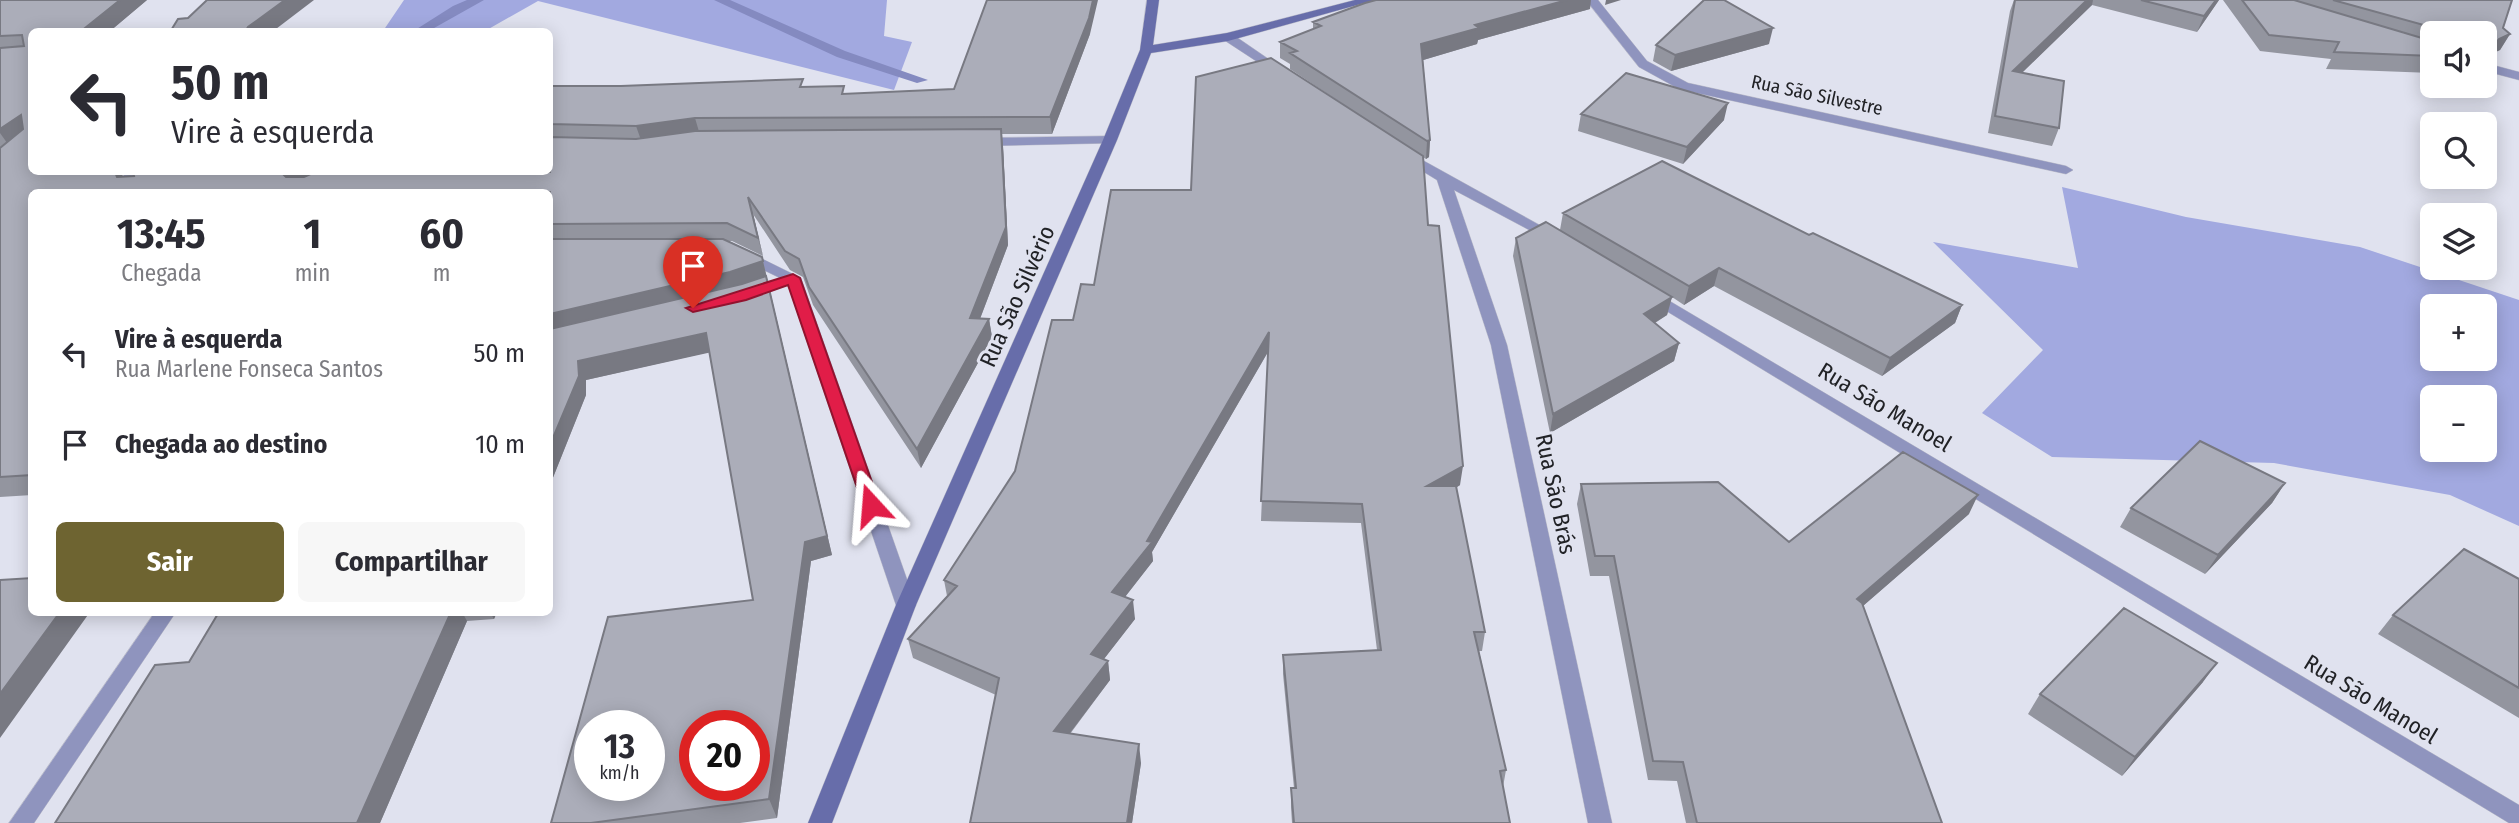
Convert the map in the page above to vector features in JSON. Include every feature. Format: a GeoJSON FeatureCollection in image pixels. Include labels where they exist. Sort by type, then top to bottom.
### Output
{"type":"FeatureCollection","features":[{"type":"Feature","properties":{"kind":"street","name":"Rua São Silvério"},"geometry":{"type":"LineString","coordinates":[[820,823],[906,605],[1110,140],[1146,50],[1153,0]]}},
{"type":"Feature","properties":{"kind":"street"},"geometry":{"type":"LineString","coordinates":[[1146,50],[1228,37],[1368,0]]}},
{"type":"Feature","properties":{"kind":"street","name":"Rua São Silvestre"},"geometry":{"type":"LineString","coordinates":[[1592,0],[1643,64],[1684,86],[2066,170]]}},
{"type":"Feature","properties":{"kind":"street"},"geometry":{"type":"LineString","coordinates":[[1228,37],[1296,82]]}},
{"type":"Feature","properties":{"kind":"street"},"geometry":{"type":"LineString","coordinates":[[2497,70],[2519,76]]}},
{"type":"Feature","properties":{"kind":"street"},"geometry":{"type":"LineString","coordinates":[[959,142],[1110,140]]}},
{"type":"Feature","properties":{"kind":"street"},"geometry":{"type":"LineString","coordinates":[[1387,142],[1444,180],[1508,209],[1567,245]]}},
{"type":"Feature","properties":{"kind":"street","name":"Rua São Brás"},"geometry":{"type":"LineString","coordinates":[[1444,180],[1499,345],[1600,823]]}},
{"type":"Feature","properties":{"kind":"street"},"geometry":{"type":"LineString","coordinates":[[732,249],[793,278],[906,605]]}},
{"type":"Feature","properties":{"kind":"street"},"geometry":{"type":"LineString","coordinates":[[728,300],[793,278]]}},
{"type":"Feature","properties":{"kind":"street","name":"Rua São Manoel"},"geometry":{"type":"LineString","coordinates":[[1639,288],[2519,817]]}},
{"type":"Feature","properties":{"kind":"street"},"geometry":{"type":"LineString","coordinates":[[20,823],[163,616]]}},
{"type":"Feature","properties":{"kind":"shaded area"},"geometry":{"type":"Polygon","coordinates":[[[404,0],[887,0],[884,36],[912,42],[894,90],[538,1],[490,28],[385,28],[404,0]]]}},
{"type":"Feature","properties":{"kind":"shaded area"},"geometry":{"type":"Polygon","coordinates":[[[2062,187],[2186,217],[2360,247],[2420,267],[2420,280],[2459,280],[2519,300],[2519,526],[2450,495],[2274,463],[2052,457],[1982,413],[2043,350],[1933,242],[2078,268],[2062,187]]]}},
{"type":"Feature","properties":{"kind":"building"},"geometry":{"type":"Polygon","coordinates":[[[0,0],[120,0],[85,28],[28,28],[28,175],[553,175],[553,137],[636,139],[695,131],[1001,129],[1006,227],[970,318],[989,319],[917,449],[809,287],[799,259],[785,251],[748,197],[758,238],[727,223],[553,224],[553,189],[28,189],[28,475],[0,477],[0,148],[23,129],[21,115],[0,129],[0,48],[24,46],[22,35],[0,36],[0,0]]]}},
{"type":"Feature","properties":{"kind":"building"},"geometry":{"type":"Polygon","coordinates":[[[207,0],[285,0],[247,28],[172,28],[178,19],[188,18],[207,0]]]}},
{"type":"Feature","properties":{"kind":"building"},"geometry":{"type":"Polygon","coordinates":[[[987,0],[1093,0],[1089,18],[1050,117],[695,118],[636,126],[553,124],[553,86],[803,79],[800,87],[844,86],[842,94],[954,89],[987,0]]]}},
{"type":"Feature","properties":{"kind":"building"},"geometry":{"type":"Polygon","coordinates":[[[1376,0],[1567,0],[1475,25],[1479,28],[1421,44],[1430,140],[1427,141],[1290,53],[1297,51],[1280,42],[1321,26],[1313,22],[1376,0]]]}},
{"type":"Feature","properties":{"kind":"building"},"geometry":{"type":"Polygon","coordinates":[[[1704,0],[1724,0],[1773,28],[1675,55],[1656,45],[1704,0]]]}},
{"type":"Feature","properties":{"kind":"building"},"geometry":{"type":"Polygon","coordinates":[[[2015,0],[2087,0],[2013,71],[2064,81],[2059,128],[1995,116],[2015,0]]]}},
{"type":"Feature","properties":{"kind":"building"},"geometry":{"type":"Polygon","coordinates":[[[2141,0],[2216,0],[2204,16],[2141,0]]]}},
{"type":"Feature","properties":{"kind":"building"},"geometry":{"type":"Polygon","coordinates":[[[2242,0],[2294,0],[2420,37],[2420,56],[2334,52],[2339,42],[2269,35],[2242,0]]]}},
{"type":"Feature","properties":{"kind":"building"},"geometry":{"type":"Polygon","coordinates":[[[2333,0],[2512,0],[2503,28],[2510,34],[2497,42],[2497,21],[2420,21],[2420,24],[2333,0]]]}},
{"type":"Feature","properties":{"kind":"building"},"geometry":{"type":"Polygon","coordinates":[[[1271,58],[1423,156],[1428,225],[1439,226],[1463,466],[1427,486],[1456,486],[1485,632],[1474,632],[1506,770],[1500,771],[1510,823],[1294,823],[1291,788],[1296,788],[1283,655],[1381,650],[1362,504],[1261,501],[1269,332],[1147,541],[1152,542],[1112,592],[1133,600],[1091,654],[1108,661],[1054,731],[1139,744],[1127,823],[970,823],[999,678],[908,639],[957,586],[944,580],[1015,471],[1052,320],[1073,320],[1081,284],[1094,285],[1111,190],[1191,190],[1196,77],[1271,58]]]}},
{"type":"Feature","properties":{"kind":"building"},"geometry":{"type":"Polygon","coordinates":[[[1626,73],[1728,103],[1687,147],[1581,114],[1626,73]]]}},
{"type":"Feature","properties":{"kind":"building"},"geometry":{"type":"Polygon","coordinates":[[[1662,161],[1809,235],[1813,233],[1962,305],[1890,358],[1719,268],[1689,286],[1563,213],[1662,161]]]}},
{"type":"Feature","properties":{"kind":"building"},"geometry":{"type":"Polygon","coordinates":[[[1546,222],[1672,297],[1644,314],[1679,343],[1553,414],[1516,238],[1546,222]]]}},
{"type":"Feature","properties":{"kind":"building"},"geometry":{"type":"Polygon","coordinates":[[[553,239],[723,239],[762,257],[763,261],[730,272],[553,313],[553,239]]]}},
{"type":"Feature","properties":{"kind":"building"},"geometry":{"type":"Polygon","coordinates":[[[766,276],[827,536],[805,542],[770,792],[770,710],[679,710],[679,801],[754,801],[591,823],[551,823],[574,740],[574,801],[665,801],[665,710],[582,710],[608,617],[753,600],[706,333],[578,361],[579,376],[553,438],[553,328],[766,276]]]}},
{"type":"Feature","properties":{"kind":"building"},"geometry":{"type":"Polygon","coordinates":[[[2200,441],[2285,483],[2218,555],[2131,508],[2200,441]]]}},
{"type":"Feature","properties":{"kind":"building"},"geometry":{"type":"Polygon","coordinates":[[[1903,452],[1978,495],[1857,599],[1862,603],[1942,823],[1697,823],[1683,762],[1653,761],[1614,556],[1595,556],[1581,484],[1718,482],[1789,542],[1903,452]]]}},
{"type":"Feature","properties":{"kind":"building"},"geometry":{"type":"Polygon","coordinates":[[[2464,549],[2519,579],[2519,688],[2393,615],[2464,549]]]}},
{"type":"Feature","properties":{"kind":"building"},"geometry":{"type":"Polygon","coordinates":[[[28,578],[28,616],[57,616],[0,694],[0,580],[28,578]]]}},
{"type":"Feature","properties":{"kind":"building"},"geometry":{"type":"Polygon","coordinates":[[[2124,608],[2217,663],[2135,757],[2040,694],[2124,608]]]}},
{"type":"Feature","properties":{"kind":"building"},"geometry":{"type":"Polygon","coordinates":[[[217,616],[449,616],[357,823],[55,823],[155,665],[189,662],[217,616]]]}},
{"type":"Feature","properties":{"kind":"waterway"},"geometry":{"type":"LineString","coordinates":[[424,28],[457,8],[478,0]]}},
{"type":"Feature","properties":{"kind":"waterway"},"geometry":{"type":"LineString","coordinates":[[720,0],[841,54],[922,80]]}},
{"type":"Feature","properties":{"kind":"route"},"geometry":{"type":"LineString","coordinates":[[693,308],[741,297],[793,278],[871,505]]}}]}
